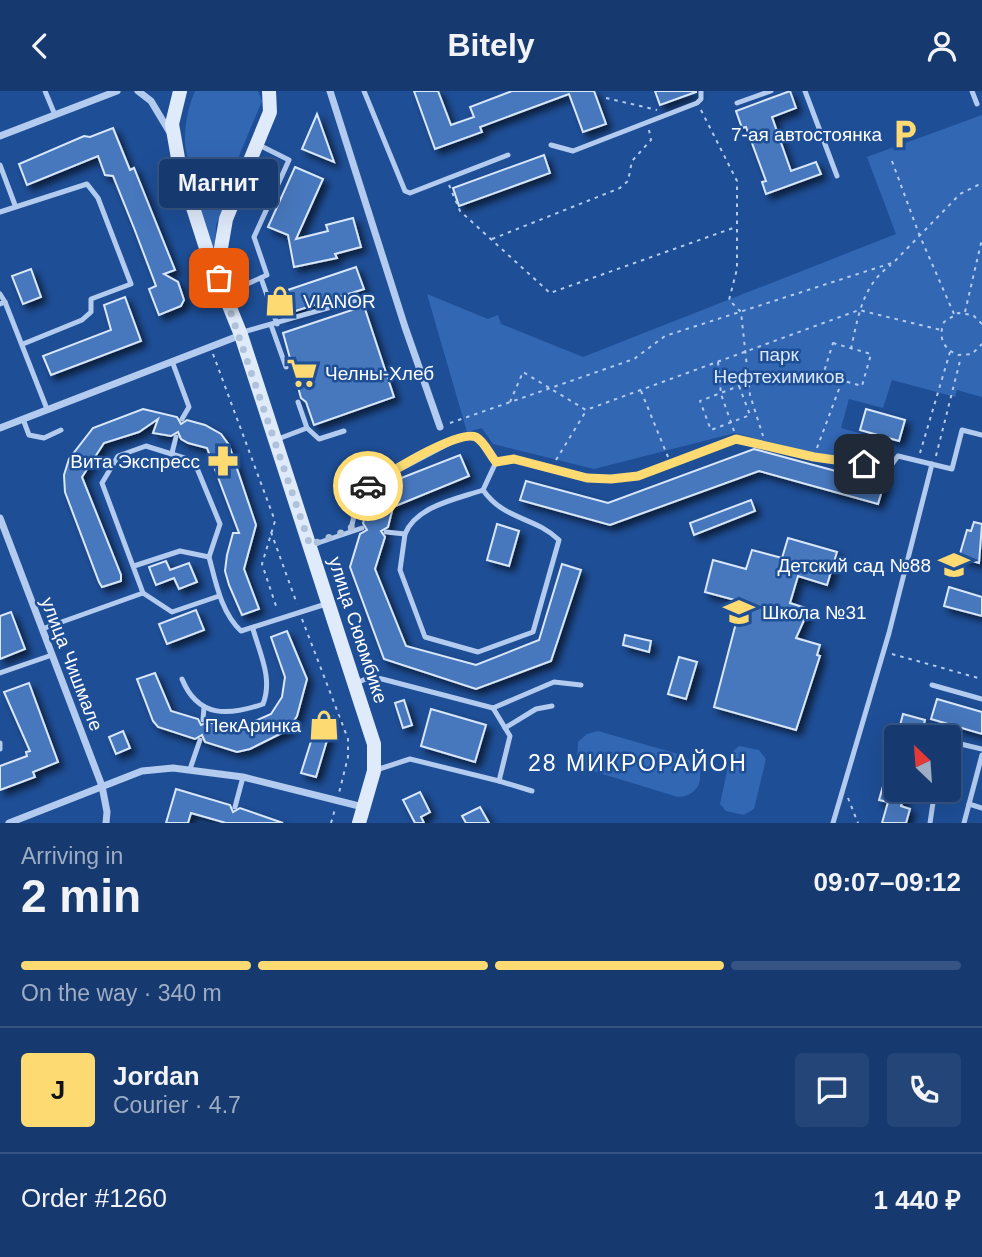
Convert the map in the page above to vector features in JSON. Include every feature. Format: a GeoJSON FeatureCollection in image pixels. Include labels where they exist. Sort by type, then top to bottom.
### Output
{"type":"FeatureCollection","features":[{"type":"Feature","properties":{"kind":"street"},"geometry":{"type":"LineString","coordinates":[[0,136],[117,91]]}},
{"type":"Feature","properties":{"kind":"street"},"geometry":{"type":"LineString","coordinates":[[138,91],[151,101],[172,137],[179,164],[204,188],[229,185],[243,174]]}},
{"type":"Feature","properties":{"kind":"street"},"geometry":{"type":"LineString","coordinates":[[172,137],[173,113],[180,91]]}},
{"type":"Feature","properties":{"kind":"street"},"geometry":{"type":"LineString","coordinates":[[269,91],[270,112]]}},
{"type":"Feature","properties":{"kind":"street"},"geometry":{"type":"LineString","coordinates":[[225,293],[222,233],[243,174],[280,91]]}},
{"type":"Feature","properties":{"kind":"street"},"geometry":{"type":"LineString","coordinates":[[330,91],[405,327],[440,426]]}},
{"type":"Feature","properties":{"kind":"street","name":"улица Сююмбике"},"geometry":{"type":"LineString","coordinates":[[179,164],[207,251],[240,334],[374,744],[374,771],[359,823]]}},
{"type":"Feature","properties":{"kind":"street"},"geometry":{"type":"LineString","coordinates":[[0,428],[240,334]]}},
{"type":"Feature","properties":{"kind":"street","name":"улица Чишмале"},"geometry":{"type":"LineString","coordinates":[[0,518],[102,786],[107,812],[106,823]]}},
{"type":"Feature","properties":{"kind":"street"},"geometry":{"type":"LineString","coordinates":[[9,823],[142,771],[191,769],[243,777],[364,807]]}},
{"type":"Feature","properties":{"kind":"lane"},"geometry":{"type":"LineString","coordinates":[[45,91],[55,115]]}},
{"type":"Feature","properties":{"kind":"lane"},"geometry":{"type":"LineString","coordinates":[[363,91],[401,188],[410,193],[508,155]]}},
{"type":"Feature","properties":{"kind":"lane"},"geometry":{"type":"LineString","coordinates":[[551,145],[573,151],[697,103],[701,99],[701,91]]}},
{"type":"Feature","properties":{"kind":"lane"},"geometry":{"type":"LineString","coordinates":[[737,103],[771,91]]}},
{"type":"Feature","properties":{"kind":"lane"},"geometry":{"type":"LineString","coordinates":[[805,91],[837,176]]}},
{"type":"Feature","properties":{"kind":"lane"},"geometry":{"type":"LineString","coordinates":[[972,91],[977,104]]}},
{"type":"Feature","properties":{"kind":"lane"},"geometry":{"type":"LineString","coordinates":[[225,293],[267,275],[254,237],[289,160],[257,143]]}},
{"type":"Feature","properties":{"kind":"lane"},"geometry":{"type":"LineString","coordinates":[[0,165],[15,205]]}},
{"type":"Feature","properties":{"kind":"lane"},"geometry":{"type":"LineString","coordinates":[[0,212],[87,184],[98,198],[131,284],[91,299],[91,312],[82,320],[23,344]]}},
{"type":"Feature","properties":{"kind":"lane"},"geometry":{"type":"LineString","coordinates":[[261,278],[286,367]]}},
{"type":"Feature","properties":{"kind":"lane"},"geometry":{"type":"LineString","coordinates":[[0,294],[23,344],[47,409]]}},
{"type":"Feature","properties":{"kind":"lane"},"geometry":{"type":"LineString","coordinates":[[240,334],[363,298]]}},
{"type":"Feature","properties":{"kind":"lane"},"geometry":{"type":"LineString","coordinates":[[319,321],[322,312]]}},
{"type":"Feature","properties":{"kind":"lane"},"geometry":{"type":"LineString","coordinates":[[172,361],[189,407],[182,419]]}},
{"type":"Feature","properties":{"kind":"lane"},"geometry":{"type":"LineString","coordinates":[[298,402],[307,428],[319,439],[344,431]]}},
{"type":"Feature","properties":{"kind":"lane"},"geometry":{"type":"LineString","coordinates":[[23,419],[29,435],[44,438],[61,430]]}},
{"type":"Feature","properties":{"kind":"lane"},"geometry":{"type":"LineString","coordinates":[[275,440],[307,428]]}},
{"type":"Feature","properties":{"kind":"lane"},"geometry":{"type":"LineString","coordinates":[[496,462],[514,459],[587,478],[611,479],[638,476],[736,439],[814,457],[889,468],[898,456],[952,468],[962,430],[982,435]]}},
{"type":"Feature","properties":{"kind":"lane"},"geometry":{"type":"LineString","coordinates":[[351,529],[356,503],[368,486],[446,443],[472,435],[480,438],[496,462]]}},
{"type":"Feature","properties":{"kind":"lane"},"geometry":{"type":"LineString","coordinates":[[172,453],[176,437]]}},
{"type":"Feature","properties":{"kind":"lane"},"geometry":{"type":"LineString","coordinates":[[219,596],[172,612],[143,593],[102,483],[118,456],[146,446],[194,461],[219,524],[209,557],[219,596],[232,623],[240,631],[330,603]]}},
{"type":"Feature","properties":{"kind":"lane"},"geometry":{"type":"LineString","coordinates":[[483,490],[493,505],[509,516],[549,530],[559,540],[533,632],[478,652],[425,637],[400,571],[405,534],[414,519],[425,511],[483,490],[496,462]]}},
{"type":"Feature","properties":{"kind":"lane"},"geometry":{"type":"LineString","coordinates":[[834,823],[933,464]]}},
{"type":"Feature","properties":{"kind":"lane"},"geometry":{"type":"LineString","coordinates":[[310,545],[351,529],[362,528]]}},
{"type":"Feature","properties":{"kind":"lane"},"geometry":{"type":"LineString","coordinates":[[386,532],[405,534]]}},
{"type":"Feature","properties":{"kind":"lane"},"geometry":{"type":"LineString","coordinates":[[134,566],[180,551],[209,557]]}},
{"type":"Feature","properties":{"kind":"lane"},"geometry":{"type":"LineString","coordinates":[[42,629],[143,593]]}},
{"type":"Feature","properties":{"kind":"lane"},"geometry":{"type":"LineString","coordinates":[[182,679],[189,696],[204,707],[234,714],[263,704],[269,691],[267,674],[253,629]]}},
{"type":"Feature","properties":{"kind":"lane"},"geometry":{"type":"LineString","coordinates":[[0,673],[52,655]]}},
{"type":"Feature","properties":{"kind":"lane"},"geometry":{"type":"LineString","coordinates":[[356,683],[371,677],[382,678],[493,708],[554,682],[582,685]]}},
{"type":"Feature","properties":{"kind":"lane"},"geometry":{"type":"LineString","coordinates":[[932,685],[982,699]]}},
{"type":"Feature","properties":{"kind":"lane"},"geometry":{"type":"LineString","coordinates":[[505,728],[536,709],[552,706]]}},
{"type":"Feature","properties":{"kind":"lane"},"geometry":{"type":"LineString","coordinates":[[203,720],[204,707]]}},
{"type":"Feature","properties":{"kind":"lane"},"geometry":{"type":"LineString","coordinates":[[493,708],[510,736],[499,781]]}},
{"type":"Feature","properties":{"kind":"lane"},"geometry":{"type":"LineString","coordinates":[[191,769],[200,740]]}},
{"type":"Feature","properties":{"kind":"lane"},"geometry":{"type":"LineString","coordinates":[[0,743],[0,749]]}},
{"type":"Feature","properties":{"kind":"lane"},"geometry":{"type":"LineString","coordinates":[[961,744],[982,749]]}},
{"type":"Feature","properties":{"kind":"lane"},"geometry":{"type":"LineString","coordinates":[[964,823],[982,755]]}},
{"type":"Feature","properties":{"kind":"lane"},"geometry":{"type":"LineString","coordinates":[[374,771],[410,759],[532,791]]}},
{"type":"Feature","properties":{"kind":"lane"},"geometry":{"type":"LineString","coordinates":[[235,807],[243,777]]}},
{"type":"Feature","properties":{"kind":"lane"},"geometry":{"type":"LineString","coordinates":[[930,823],[932,802]]}},
{"type":"Feature","properties":{"kind":"lane"},"geometry":{"type":"LineString","coordinates":[[969,804],[982,808]]}},
{"type":"Feature","properties":{"kind":"path"},"geometry":{"type":"LineString","coordinates":[[606,98],[669,113]]}},
{"type":"Feature","properties":{"kind":"path"},"geometry":{"type":"LineString","coordinates":[[697,103],[737,181],[737,269],[729,300],[741,312],[750,395],[766,446]]}},
{"type":"Feature","properties":{"kind":"path"},"geometry":{"type":"LineString","coordinates":[[491,240],[620,188],[628,181],[632,161],[650,140],[646,122]]}},
{"type":"Feature","properties":{"kind":"path"},"geometry":{"type":"LineString","coordinates":[[892,161],[919,234],[954,314]]}},
{"type":"Feature","properties":{"kind":"path"},"geometry":{"type":"LineString","coordinates":[[447,179],[460,211],[550,293],[737,227]]}},
{"type":"Feature","properties":{"kind":"path"},"geometry":{"type":"LineString","coordinates":[[851,349],[859,310],[878,274],[895,262],[960,194],[982,183]]}},
{"type":"Feature","properties":{"kind":"path"},"geometry":{"type":"LineString","coordinates":[[965,313],[982,239]]}},
{"type":"Feature","properties":{"kind":"path"},"geometry":{"type":"LineString","coordinates":[[440,426],[634,359],[664,336],[895,262]]}},
{"type":"Feature","properties":{"kind":"path"},"geometry":{"type":"LineString","coordinates":[[551,468],[586,410],[859,310],[941,330]]}},
{"type":"Feature","properties":{"kind":"path"},"geometry":{"type":"LineString","coordinates":[[982,323],[965,313],[954,314],[944,322],[941,330],[943,342],[950,352],[961,356],[975,352],[982,344]]}},
{"type":"Feature","properties":{"kind":"path"},"geometry":{"type":"LineString","coordinates":[[833,343],[871,354],[862,386],[842,380],[824,375],[833,343]]}},
{"type":"Feature","properties":{"kind":"path"},"geometry":{"type":"LineString","coordinates":[[210,346],[275,520],[262,565],[281,619]]}},
{"type":"Feature","properties":{"kind":"path"},"geometry":{"type":"LineString","coordinates":[[918,461],[950,352]]}},
{"type":"Feature","properties":{"kind":"path"},"geometry":{"type":"LineString","coordinates":[[933,464],[961,356]]}},
{"type":"Feature","properties":{"kind":"path"},"geometry":{"type":"LineString","coordinates":[[718,361],[721,394],[736,439]]}},
{"type":"Feature","properties":{"kind":"path"},"geometry":{"type":"LineString","coordinates":[[510,402],[523,372],[586,410]]}},
{"type":"Feature","properties":{"kind":"path"},"geometry":{"type":"LineString","coordinates":[[814,457],[842,380]]}},
{"type":"Feature","properties":{"kind":"path"},"geometry":{"type":"LineString","coordinates":[[739,386],[750,415],[731,423],[711,431],[700,401],[739,386]]}},
{"type":"Feature","properties":{"kind":"path"},"geometry":{"type":"LineString","coordinates":[[641,390],[670,464]]}},
{"type":"Feature","properties":{"kind":"path"},"geometry":{"type":"LineString","coordinates":[[271,532],[348,739],[348,757],[331,823]]}},
{"type":"Feature","properties":{"kind":"path"},"geometry":{"type":"LineString","coordinates":[[883,651],[982,679]]}},
{"type":"Feature","properties":{"kind":"path"},"geometry":{"type":"LineString","coordinates":[[841,796],[849,799],[858,823]]}},
{"type":"Feature","properties":{"kind":"green space"},"geometry":{"type":"Polygon","coordinates":[[[195,91],[258,91],[262,101],[236,163],[229,172],[211,180],[199,175],[191,166],[187,154],[185,127],[195,91]]]}},
{"type":"Feature","properties":{"kind":"green space","name":"парк Нефтехимиков"},"geometry":{"type":"Polygon","coordinates":[[[982,115],[982,397],[957,390],[955,397],[892,380],[883,408],[849,399],[841,428],[877,438],[871,458],[836,449],[833,459],[735,433],[594,469],[493,444],[482,428],[467,432],[427,294],[488,319],[498,315],[501,324],[583,357],[896,234],[867,157],[982,115]]]}},
{"type":"Feature","properties":{"kind":"green space"},"geometry":{"type":"Polygon","coordinates":[[[230,193],[216,225],[215,257],[197,200],[213,202],[230,193]]]}},
{"type":"Feature","properties":{"kind":"green space"},"geometry":{"type":"Polygon","coordinates":[[[598,731],[685,756],[700,770],[696,789],[688,795],[678,797],[583,768],[577,758],[578,742],[587,734],[598,731]]]}},
{"type":"Feature","properties":{"kind":"green space"},"geometry":{"type":"Polygon","coordinates":[[[739,746],[759,750],[766,759],[754,809],[744,815],[726,811],[720,804],[731,753],[739,746]]]}},
{"type":"Feature","properties":{"kind":"building"},"geometry":{"type":"Polygon","coordinates":[[[414,91],[438,91],[451,125],[474,117],[470,107],[512,91],[594,91],[606,124],[583,132],[569,94],[480,127],[482,132],[435,149],[414,91]]]}},
{"type":"Feature","properties":{"kind":"building"},"geometry":{"type":"Polygon","coordinates":[[[655,91],[696,91],[696,92],[660,105],[655,91]]]}},
{"type":"Feature","properties":{"kind":"building"},"geometry":{"type":"Polygon","coordinates":[[[790,91],[796,108],[772,117],[791,171],[816,162],[821,174],[766,194],[762,182],[766,181],[746,127],[742,128],[736,111],[790,91]]]}},
{"type":"Feature","properties":{"kind":"building"},"geometry":{"type":"Polygon","coordinates":[[[317,114],[334,162],[302,149],[317,114]]]}},
{"type":"Feature","properties":{"kind":"building"},"geometry":{"type":"Polygon","coordinates":[[[113,128],[130,170],[134,168],[175,270],[164,274],[178,282],[184,300],[181,306],[159,315],[149,289],[156,286],[134,228],[113,176],[105,175],[98,156],[27,185],[19,164],[84,136],[90,137],[113,128]]]}},
{"type":"Feature","properties":{"kind":"building"},"geometry":{"type":"Polygon","coordinates":[[[544,155],[550,173],[459,206],[453,188],[544,155]]]}},
{"type":"Feature","properties":{"kind":"building"},"geometry":{"type":"Polygon","coordinates":[[[295,167],[323,179],[296,239],[328,231],[326,225],[353,218],[361,247],[335,254],[337,258],[294,267],[288,235],[268,227],[295,167]]]}},
{"type":"Feature","properties":{"kind":"building"},"geometry":{"type":"Polygon","coordinates":[[[356,267],[364,289],[283,315],[276,294],[356,267]]]}},
{"type":"Feature","properties":{"kind":"building"},"geometry":{"type":"Polygon","coordinates":[[[31,269],[41,297],[23,304],[12,276],[31,269]]]}},
{"type":"Feature","properties":{"kind":"building"},"geometry":{"type":"Polygon","coordinates":[[[125,297],[141,341],[51,375],[43,356],[111,330],[104,305],[125,297]]]}},
{"type":"Feature","properties":{"kind":"building"},"geometry":{"type":"Polygon","coordinates":[[[364,306],[394,397],[314,425],[306,402],[301,398],[283,333],[364,306]]]}},
{"type":"Feature","properties":{"kind":"building"},"geometry":{"type":"Polygon","coordinates":[[[143,409],[177,417],[181,424],[187,420],[205,425],[221,434],[229,445],[256,525],[244,569],[259,609],[242,615],[229,585],[225,571],[227,555],[233,533],[239,533],[207,448],[188,443],[181,439],[178,432],[171,436],[153,433],[158,419],[139,432],[104,443],[82,477],[121,575],[121,581],[102,587],[99,582],[65,492],[64,475],[69,459],[93,428],[143,409]]]}},
{"type":"Feature","properties":{"kind":"building"},"geometry":{"type":"Polygon","coordinates":[[[866,409],[905,420],[899,441],[860,430],[866,409]]]}},
{"type":"Feature","properties":{"kind":"building"},"geometry":{"type":"Polygon","coordinates":[[[754,449],[884,484],[878,504],[759,471],[610,525],[520,500],[526,481],[608,503],[754,449]]]}},
{"type":"Feature","properties":{"kind":"building"},"geometry":{"type":"Polygon","coordinates":[[[460,455],[469,476],[393,507],[388,527],[381,531],[385,537],[375,569],[406,646],[476,665],[539,640],[562,564],[581,570],[551,661],[476,689],[384,659],[350,567],[360,534],[367,530],[363,523],[373,489],[460,455]]]}},
{"type":"Feature","properties":{"kind":"building"},"geometry":{"type":"Polygon","coordinates":[[[751,500],[755,511],[694,535],[690,523],[751,500]]]}},
{"type":"Feature","properties":{"kind":"building"},"geometry":{"type":"Polygon","coordinates":[[[974,522],[982,524],[979,563],[959,557],[967,530],[971,531],[974,522]]]}},
{"type":"Feature","properties":{"kind":"building"},"geometry":{"type":"Polygon","coordinates":[[[497,524],[519,531],[509,566],[487,560],[497,524]]]}},
{"type":"Feature","properties":{"kind":"building"},"geometry":{"type":"Polygon","coordinates":[[[788,538],[837,552],[827,585],[798,576],[790,603],[809,609],[796,638],[820,645],[817,655],[820,656],[796,730],[714,707],[736,623],[740,624],[746,603],[705,592],[713,560],[746,569],[752,550],[782,558],[788,538]]]}},
{"type":"Feature","properties":{"kind":"building"},"geometry":{"type":"Polygon","coordinates":[[[166,561],[170,570],[189,563],[197,582],[179,589],[174,578],[156,585],[149,567],[166,561]]]}},
{"type":"Feature","properties":{"kind":"building"},"geometry":{"type":"Polygon","coordinates":[[[949,587],[982,597],[982,616],[944,606],[949,587]]]}},
{"type":"Feature","properties":{"kind":"building"},"geometry":{"type":"Polygon","coordinates":[[[196,610],[204,630],[167,644],[159,624],[196,610]]]}},
{"type":"Feature","properties":{"kind":"building"},"geometry":{"type":"Polygon","coordinates":[[[11,612],[25,649],[0,659],[0,616],[11,612]]]}},
{"type":"Feature","properties":{"kind":"building"},"geometry":{"type":"Polygon","coordinates":[[[287,631],[307,679],[297,716],[288,730],[250,749],[237,752],[205,742],[202,735],[195,739],[158,727],[153,721],[137,679],[155,673],[171,711],[198,719],[201,725],[208,722],[235,730],[271,714],[282,697],[285,677],[271,637],[287,631]]]}},
{"type":"Feature","properties":{"kind":"building"},"geometry":{"type":"Polygon","coordinates":[[[625,635],[651,641],[649,652],[623,645],[625,635]]]}},
{"type":"Feature","properties":{"kind":"building"},"geometry":{"type":"Polygon","coordinates":[[[679,657],[697,662],[686,699],[668,694],[679,657]]]}},
{"type":"Feature","properties":{"kind":"building"},"geometry":{"type":"Polygon","coordinates":[[[29,683],[58,762],[33,772],[35,777],[0,790],[0,766],[27,756],[26,752],[30,751],[4,692],[29,683]]]}},
{"type":"Feature","properties":{"kind":"building"},"geometry":{"type":"Polygon","coordinates":[[[937,699],[982,712],[982,734],[961,728],[961,725],[931,719],[937,699]]]}},
{"type":"Feature","properties":{"kind":"building"},"geometry":{"type":"Polygon","coordinates":[[[404,700],[412,725],[403,728],[395,703],[404,700]]]}},
{"type":"Feature","properties":{"kind":"building"},"geometry":{"type":"Polygon","coordinates":[[[431,709],[486,725],[475,762],[421,746],[431,709]]]}},
{"type":"Feature","properties":{"kind":"building"},"geometry":{"type":"Polygon","coordinates":[[[320,713],[334,717],[316,777],[301,773],[320,713]]]}},
{"type":"Feature","properties":{"kind":"building"},"geometry":{"type":"Polygon","coordinates":[[[903,714],[925,720],[924,725],[900,725],[903,714]]]}},
{"type":"Feature","properties":{"kind":"building"},"geometry":{"type":"Polygon","coordinates":[[[123,731],[130,748],[116,754],[109,737],[123,731]]]}},
{"type":"Feature","properties":{"kind":"building"},"geometry":{"type":"Polygon","coordinates":[[[884,783],[884,801],[879,800],[884,783]]]}},
{"type":"Feature","properties":{"kind":"building"},"geometry":{"type":"Polygon","coordinates":[[[176,789],[230,805],[233,812],[240,808],[283,823],[226,823],[191,813],[188,823],[166,823],[176,789]]]}},
{"type":"Feature","properties":{"kind":"building"},"geometry":{"type":"Polygon","coordinates":[[[420,792],[430,812],[421,817],[424,823],[415,823],[403,800],[420,792]]]}},
{"type":"Feature","properties":{"kind":"building"},"geometry":{"type":"Polygon","coordinates":[[[888,802],[902,802],[901,806],[910,809],[906,823],[882,823],[888,802]]]}},
{"type":"Feature","properties":{"kind":"building"},"geometry":{"type":"Polygon","coordinates":[[[480,807],[489,823],[466,823],[462,816],[480,807]]]}},
{"type":"Feature","properties":{"kind":"way so far"},"geometry":{"type":"LineString","coordinates":[[219,278],[241,335],[310,545],[351,529],[356,503],[368,486]]}},
{"type":"Feature","properties":{"kind":"place","name":"7-ая автостоянка"},"geometry":{"type":"Point","coordinates":[905,134]}},
{"type":"Feature","properties":{"kind":"place","name":"Магнит"},"geometry":{"type":"Point","coordinates":[219,278]}},
{"type":"Feature","properties":{"kind":"place","name":"VIANOR"},"geometry":{"type":"Point","coordinates":[280,301]}},
{"type":"Feature","properties":{"kind":"place","name":"Челны-Хлеб"},"geometry":{"type":"Point","coordinates":[302,373]}},
{"type":"Feature","properties":{"kind":"place","name":"Вита Экспресс"},"geometry":{"type":"Point","coordinates":[223,461]}},
{"type":"Feature","properties":{"kind":"place","name":"Детский сад №88"},"geometry":{"type":"Point","coordinates":[954,565]}},
{"type":"Feature","properties":{"kind":"place","name":"Школа №31"},"geometry":{"type":"Point","coordinates":[739,612]}},
{"type":"Feature","properties":{"kind":"place","name":"ПекАринка"},"geometry":{"type":"Point","coordinates":[324,725]}},
{"type":"Feature","properties":{"kind":"district","name":"28 МИКРОРАЙОН"},"geometry":{"type":"Point","coordinates":[638,763]}},
{"type":"Feature","properties":{"kind":"route"},"geometry":{"type":"LineString","coordinates":[[368,486],[437,447],[472,435],[480,438],[496,462],[514,459],[587,478],[638,476],[736,439],[814,457],[864,464]]}}]}
